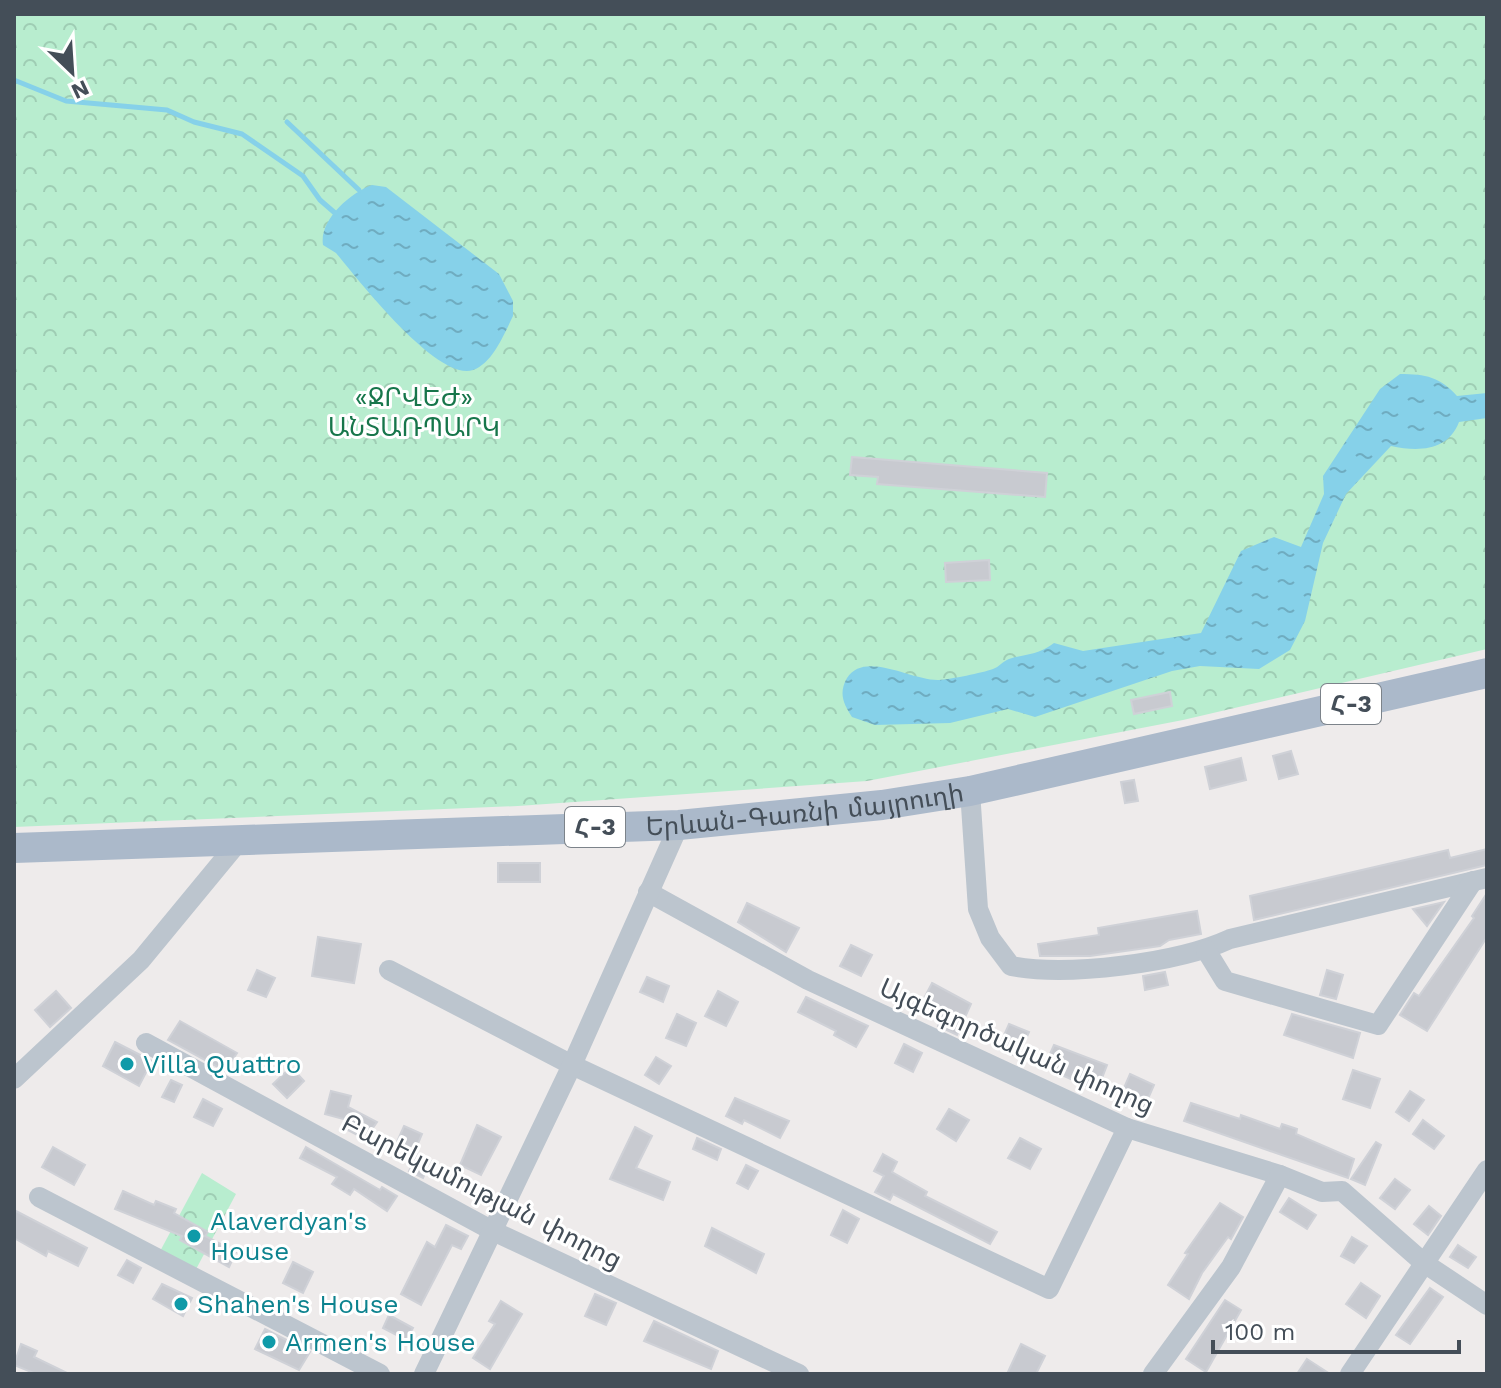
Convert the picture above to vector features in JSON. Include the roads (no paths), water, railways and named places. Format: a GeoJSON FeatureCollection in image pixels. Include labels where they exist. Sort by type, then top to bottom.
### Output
{"type":"FeatureCollection","features":[{"type":"Feature","properties":{"kind":"main road","name":"Երևան-Գառնի մայրուղի"},"geometry":{"type":"LineString","coordinates":[[14,848],[679,825],[783,817],[970,791],[1487,673]]}},
{"type":"Feature","properties":{"kind":"street"},"geometry":{"type":"LineString","coordinates":[[970,791],[978,909],[990,938],[1011,966],[1039,972],[1121,964],[1206,950],[1230,939],[1480,880]]}},
{"type":"Feature","properties":{"kind":"street"},"geometry":{"type":"LineString","coordinates":[[424,1374],[572,1065],[679,825]]}},
{"type":"Feature","properties":{"kind":"street"},"geometry":{"type":"LineString","coordinates":[[14,1079],[141,960],[240,840]]}},
{"type":"Feature","properties":{"kind":"street"},"geometry":{"type":"LineString","coordinates":[[1206,950],[1225,981],[1378,1025],[1480,880]]}},
{"type":"Feature","properties":{"kind":"street","name":"Այգեգործական փողոց"},"geometry":{"type":"LineString","coordinates":[[648,892],[808,980],[1127,1128],[1280,1175],[1322,1192],[1342,1191],[1424,1263],[1487,1305]]}},
{"type":"Feature","properties":{"kind":"street"},"geometry":{"type":"LineString","coordinates":[[389,970],[572,1065],[1049,1289],[1127,1128]]}},
{"type":"Feature","properties":{"kind":"street","name":"Բարեկամության փողոց"},"geometry":{"type":"LineString","coordinates":[[146,1043],[493,1231],[799,1374]]}},
{"type":"Feature","properties":{"kind":"street"},"geometry":{"type":"LineString","coordinates":[[1350,1374],[1487,1170]]}},
{"type":"Feature","properties":{"kind":"street"},"geometry":{"type":"LineString","coordinates":[[1153,1374],[1231,1267],[1280,1175]]}},
{"type":"Feature","properties":{"kind":"street"},"geometry":{"type":"LineString","coordinates":[[39,1197],[380,1374]]}},
{"type":"Feature","properties":{"kind":"water"},"geometry":{"type":"Polygon","coordinates":[[[372,185],[386,187],[499,274],[513,301],[513,316],[497,347],[486,361],[473,370],[458,369],[419,345],[336,253],[323,245],[323,236],[331,217],[354,194],[372,185]]]}},
{"type":"Feature","properties":{"kind":"water"},"geometry":{"type":"Polygon","coordinates":[[[1400,374],[1432,378],[1457,396],[1487,393],[1487,418],[1459,422],[1448,439],[1431,447],[1412,449],[1391,446],[1346,494],[1323,543],[1305,621],[1290,650],[1259,669],[1200,666],[1172,671],[1035,717],[1008,709],[950,723],[875,725],[852,717],[843,689],[847,678],[855,670],[865,667],[939,680],[993,669],[1007,660],[1037,652],[1054,643],[1083,651],[1201,633],[1241,551],[1274,537],[1301,547],[1324,494],[1323,476],[1380,389],[1400,374]]]}},
{"type":"Feature","properties":{"kind":"waterway"},"geometry":{"type":"LineString","coordinates":[[14,80],[66,101],[167,110],[194,122],[242,134],[303,176],[320,200],[335,213]]}},
{"type":"Feature","properties":{"kind":"waterway"},"geometry":{"type":"LineString","coordinates":[[287,122],[359,190]]}},
{"type":"Feature","properties":{"kind":"place","name":"Villa Quattro"},"geometry":{"type":"Point","coordinates":[127,1064]}},
{"type":"Feature","properties":{"kind":"place","name":"Alaverdyan's House"},"geometry":{"type":"Point","coordinates":[194,1236]}},
{"type":"Feature","properties":{"kind":"place","name":"Shahen's House"},"geometry":{"type":"Point","coordinates":[181,1304]}},
{"type":"Feature","properties":{"kind":"place","name":"Armen's House"},"geometry":{"type":"Point","coordinates":[269,1342]}},
{"type":"Feature","properties":{"kind":"park label","name":"«ՋՐՎԵԺ» ԱՆՏԱՌՊԱՐԿ"},"geometry":{"type":"Point","coordinates":[414,412]}}]}
